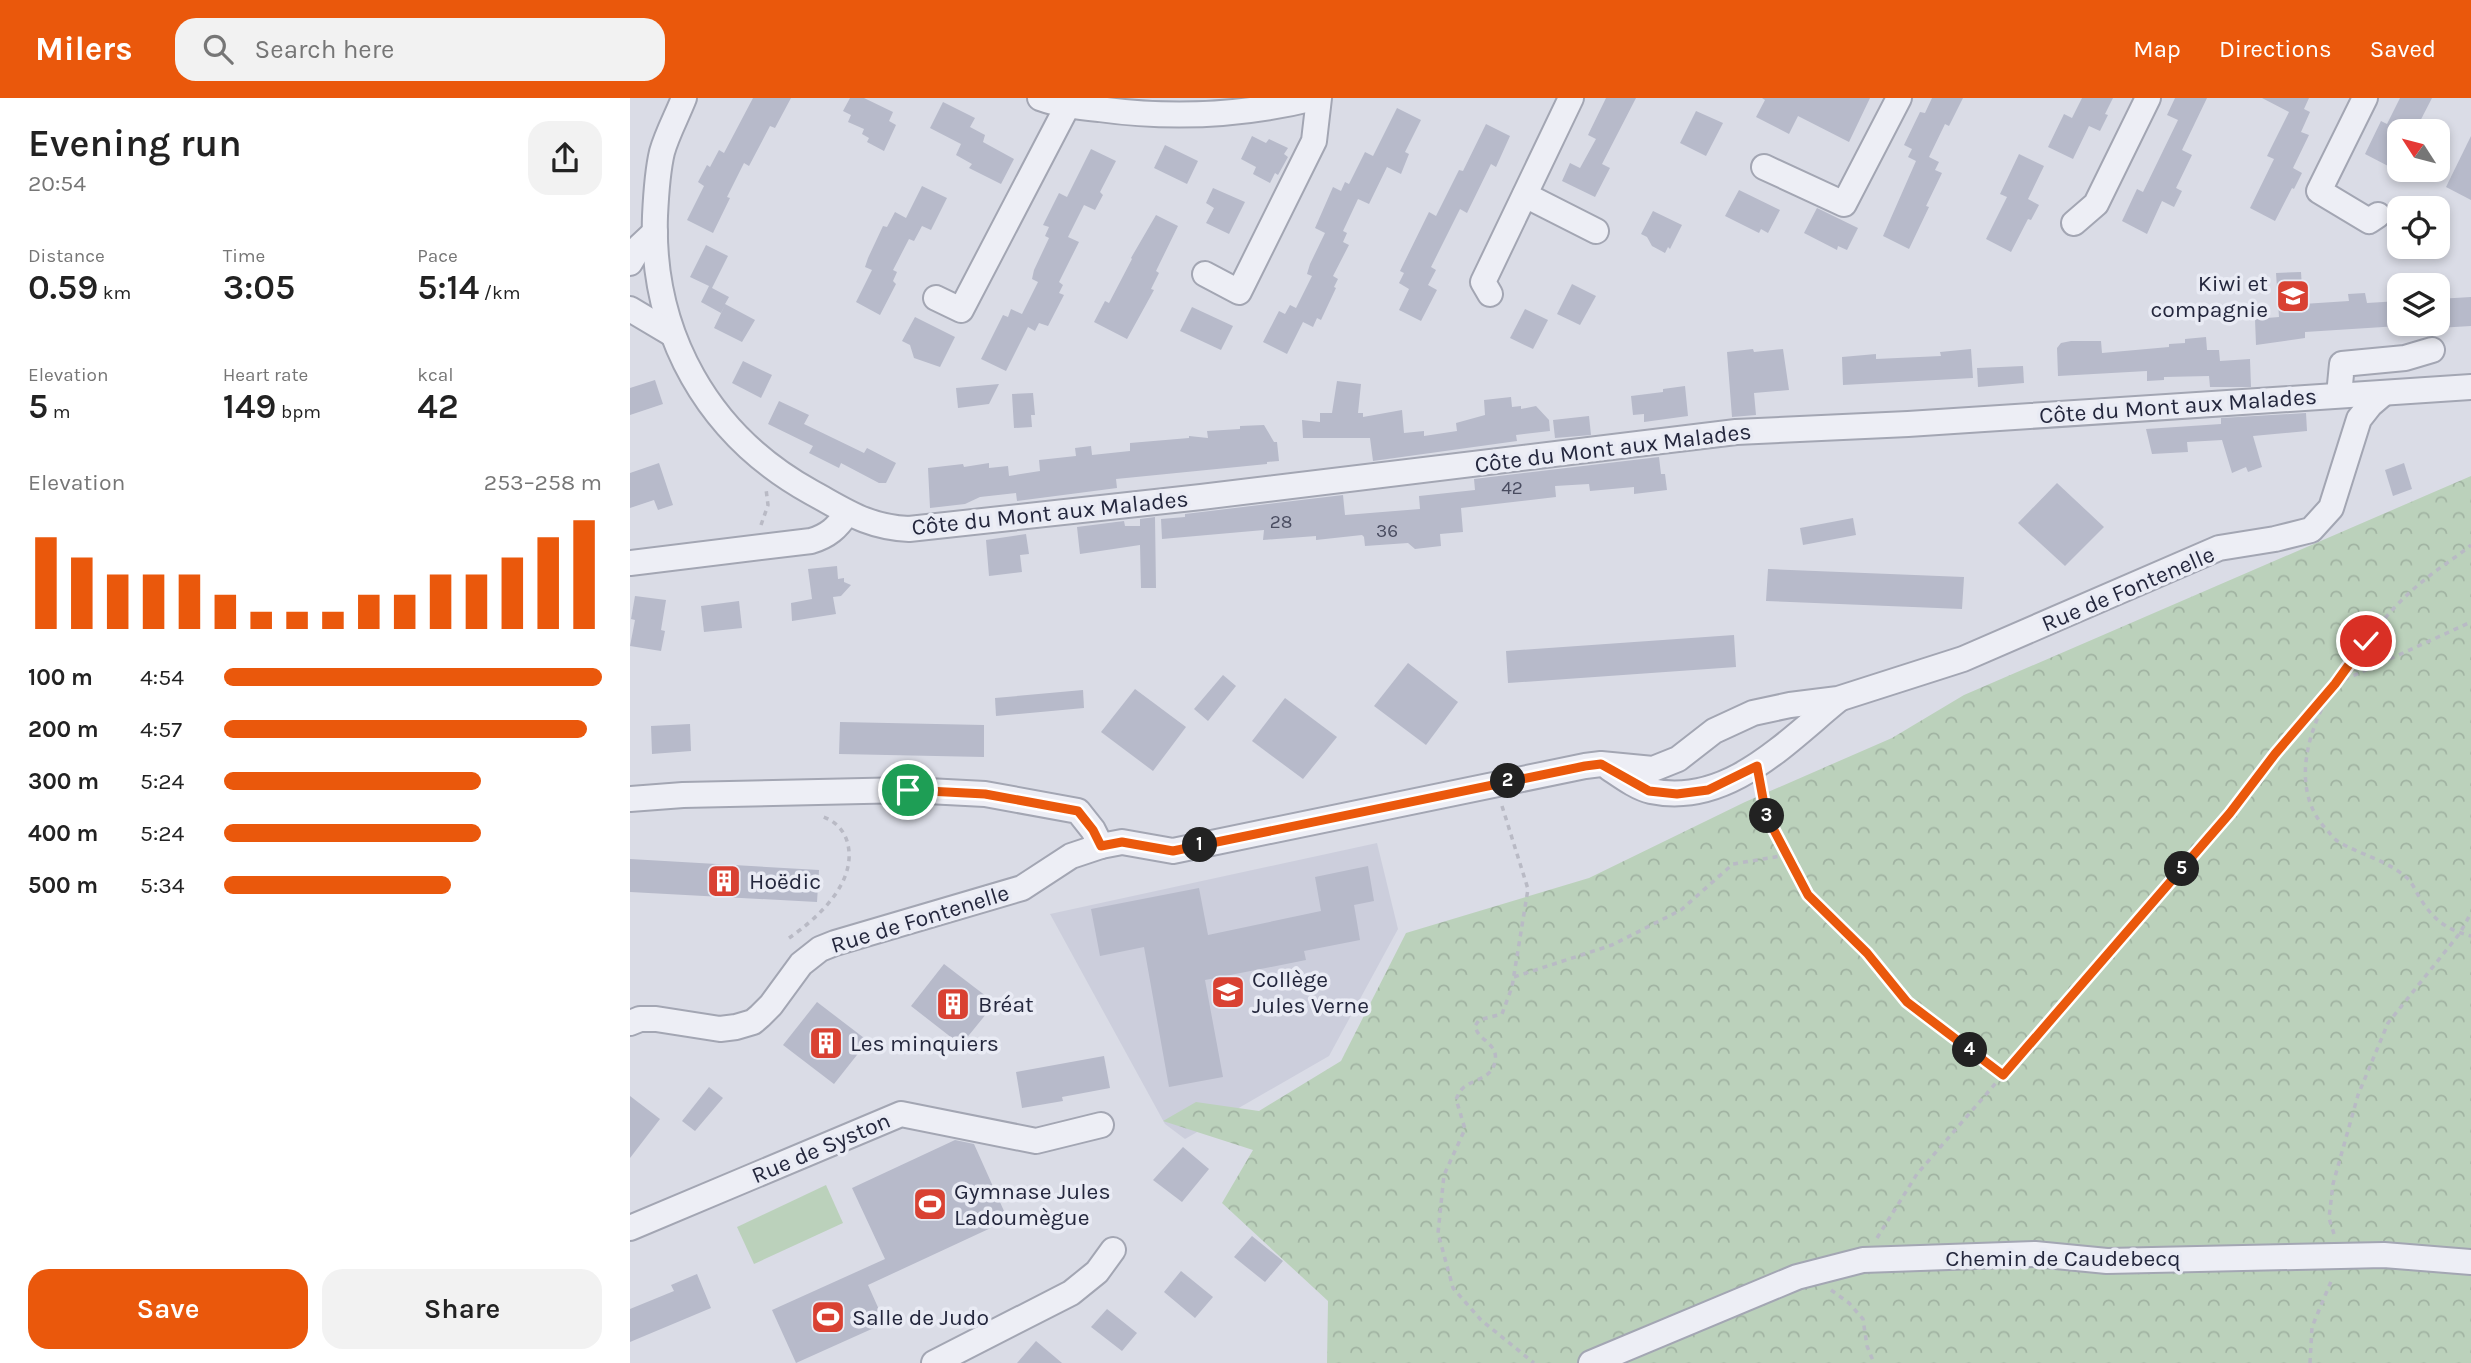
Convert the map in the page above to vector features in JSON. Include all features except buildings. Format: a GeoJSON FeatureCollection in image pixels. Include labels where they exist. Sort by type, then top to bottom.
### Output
{"type":"FeatureCollection","features":[{"type":"Feature","properties":{"kind":"street","name":"Côte du Mont aux Malades"},"geometry":{"type":"LineString","coordinates":[[684,98],[663,152],[654,232],[658,281],[672,334],[701,393],[740,441],[762,461],[847,513],[887,528],[909,529],[1215,496],[1736,432],[1908,424],[2471,387]]}},
{"type":"Feature","properties":{"kind":"street"},"geometry":{"type":"LineString","coordinates":[[1040,98],[1068,105],[1165,116],[1232,113],[1316,98],[1314,141],[1239,292],[1205,274]]}},
{"type":"Feature","properties":{"kind":"street"},"geometry":{"type":"LineString","coordinates":[[1490,294],[1483,282],[1571,98]]}},
{"type":"Feature","properties":{"kind":"street"},"geometry":{"type":"LineString","coordinates":[[1764,167],[1844,204],[1899,98]]}},
{"type":"Feature","properties":{"kind":"street"},"geometry":{"type":"LineString","coordinates":[[2074,223],[2096,204],[2148,98]]}},
{"type":"Feature","properties":{"kind":"street"},"geometry":{"type":"LineString","coordinates":[[2365,98],[2319,191],[2369,221],[2378,215]]}},
{"type":"Feature","properties":{"kind":"street"},"geometry":{"type":"LineString","coordinates":[[936,298],[961,310],[1068,105]]}},
{"type":"Feature","properties":{"kind":"street"},"geometry":{"type":"LineString","coordinates":[[1525,195],[1597,231]]}},
{"type":"Feature","properties":{"kind":"street"},"geometry":{"type":"LineString","coordinates":[[630,263],[640,246],[654,232]]}},
{"type":"Feature","properties":{"kind":"street"},"geometry":{"type":"LineString","coordinates":[[630,309],[672,334]]}},
{"type":"Feature","properties":{"kind":"street"},"geometry":{"type":"LineString","coordinates":[[2339,395],[2342,364],[2404,358],[2432,350]]}},
{"type":"Feature","properties":{"kind":"street","name":"Rue de Fontenelle"},"geometry":{"type":"LineString","coordinates":[[630,1023],[656,1018],[720,1029],[753,1022],[771,1004],[801,964],[820,949],[1022,888],[1071,856],[1101,846],[1122,842],[1173,851],[1559,770],[1601,764],[1653,769],[1678,759],[1714,731],[1753,713],[1838,699],[1964,659],[2219,548],[2311,530],[2331,508],[2359,419],[2384,393]]}},
{"type":"Feature","properties":{"kind":"street"},"geometry":{"type":"LineString","coordinates":[[630,563],[811,541],[825,537],[847,513]]}},
{"type":"Feature","properties":{"kind":"street","name":"Rue de Fontenelle"},"geometry":{"type":"LineString","coordinates":[[1601,764],[1649,791],[1677,794],[1708,790],[1757,766],[1787,744],[1838,699]]}},
{"type":"Feature","properties":{"kind":"street"},"geometry":{"type":"LineString","coordinates":[[1763,711],[1787,744]]}},
{"type":"Feature","properties":{"kind":"street"},"geometry":{"type":"LineString","coordinates":[[630,799],[683,795],[908,790],[985,794],[1078,811],[1093,830],[1101,846]]}},
{"type":"Feature","properties":{"kind":"street","name":"Rue de Syston"},"geometry":{"type":"LineString","coordinates":[[630,1228],[901,1114],[1036,1142],[1101,1125]]}},
{"type":"Feature","properties":{"kind":"street"},"geometry":{"type":"LineString","coordinates":[[934,1363],[1071,1293],[1097,1272],[1113,1250]]}},
{"type":"Feature","properties":{"kind":"street","name":"Chemin de Caudebecq"},"geometry":{"type":"LineString","coordinates":[[1591,1363],[1808,1274],[1863,1260],[2035,1254],[2106,1261],[2384,1255],[2471,1262]]}},
{"type":"Feature","properties":{"kind":"path"},"geometry":{"type":"LineString","coordinates":[[743,550],[761,526],[768,505],[762,461]]}},
{"type":"Feature","properties":{"kind":"path"},"geometry":{"type":"LineString","coordinates":[[1863,1260],[1917,1174],[2230,813],[2397,604],[2427,577],[2455,560],[2471,545]]}},
{"type":"Feature","properties":{"kind":"path"},"geometry":{"type":"LineString","coordinates":[[2471,622],[2335,684],[2319,712],[2308,745],[2305,772],[2306,793],[2311,810],[2338,842],[2384,862],[2409,879],[2438,922],[2471,936]]}},
{"type":"Feature","properties":{"kind":"path"},"geometry":{"type":"LineString","coordinates":[[1757,766],[1766,815],[1808,895],[1867,953],[1907,1002],[2003,1075]]}},
{"type":"Feature","properties":{"kind":"path"},"geometry":{"type":"LineString","coordinates":[[1495,784],[1528,889],[1513,987],[1502,1014],[1479,1020],[1475,1026],[1478,1034],[1491,1044],[1497,1057],[1494,1070],[1462,1088],[1456,1099],[1465,1129],[1444,1175],[1438,1233],[1453,1288],[1482,1320],[1534,1363]]}},
{"type":"Feature","properties":{"kind":"path"},"geometry":{"type":"LineString","coordinates":[[789,938],[824,909],[836,893],[847,869],[849,847],[845,834],[830,819],[819,815]]}},
{"type":"Feature","properties":{"kind":"path"},"geometry":{"type":"LineString","coordinates":[[1514,977],[1612,945],[1681,910],[1734,864],[1787,855]]}},
{"type":"Feature","properties":{"kind":"path"},"geometry":{"type":"LineString","coordinates":[[2310,1363],[2312,1327],[2334,1275],[2345,1265],[2329,1218],[2333,1184],[2358,1095],[2388,1023],[2460,933],[2471,913]]}},
{"type":"Feature","properties":{"kind":"path"},"geometry":{"type":"LineString","coordinates":[[1808,1274],[1849,1303],[1863,1319],[1867,1346],[1874,1363]]}},
{"type":"Feature","properties":{"kind":"shaded area","name":"Collège Jules Verne"},"geometry":{"type":"Polygon","coordinates":[[[1377,843],[1398,929],[1329,1056],[1185,1139],[1165,1124],[1050,914],[1377,843]]]}},
{"type":"Feature","properties":{"kind":"green space"},"geometry":{"type":"Polygon","coordinates":[[[2471,476],[2471,1363],[1327,1363],[1328,1301],[1222,1203],[1253,1150],[1163,1121],[1196,1102],[1259,1111],[1341,1061],[1406,933],[1589,878],[1745,802],[1892,738],[1964,695],[2471,476]]]}},
{"type":"Feature","properties":{"kind":"green space"},"geometry":{"type":"Polygon","coordinates":[[[826,1185],[843,1223],[754,1264],[737,1227],[826,1185]]]}},
{"type":"Feature","properties":{"kind":"place","name":"Kiwi et compagnie"},"geometry":{"type":"Point","coordinates":[2293,296]}},
{"type":"Feature","properties":{"kind":"place","name":"Hoëdic"},"geometry":{"type":"Point","coordinates":[724,881]}},
{"type":"Feature","properties":{"kind":"place","name":"Collège Jules Verne"},"geometry":{"type":"Point","coordinates":[1228,992]}},
{"type":"Feature","properties":{"kind":"place","name":"Bréat"},"geometry":{"type":"Point","coordinates":[953,1004]}},
{"type":"Feature","properties":{"kind":"place","name":"Les minquiers"},"geometry":{"type":"Point","coordinates":[826,1043]}},
{"type":"Feature","properties":{"kind":"place","name":"Gymnase Jules Ladoumègue"},"geometry":{"type":"Point","coordinates":[930,1204]}},
{"type":"Feature","properties":{"kind":"place","name":"Salle de Judo"},"geometry":{"type":"Point","coordinates":[828,1317]}},
{"type":"Feature","properties":{"kind":"route"},"geometry":{"type":"LineString","coordinates":[[908,790],[985,794],[1078,811],[1093,830],[1101,846],[1122,842],[1173,851],[1585,766],[1601,764],[1649,791],[1677,794],[1708,790],[1757,766],[1766,815],[1808,895],[1867,953],[1907,1002],[2003,1075],[2230,813],[2275,754],[2335,684],[2366,641]]}}]}
